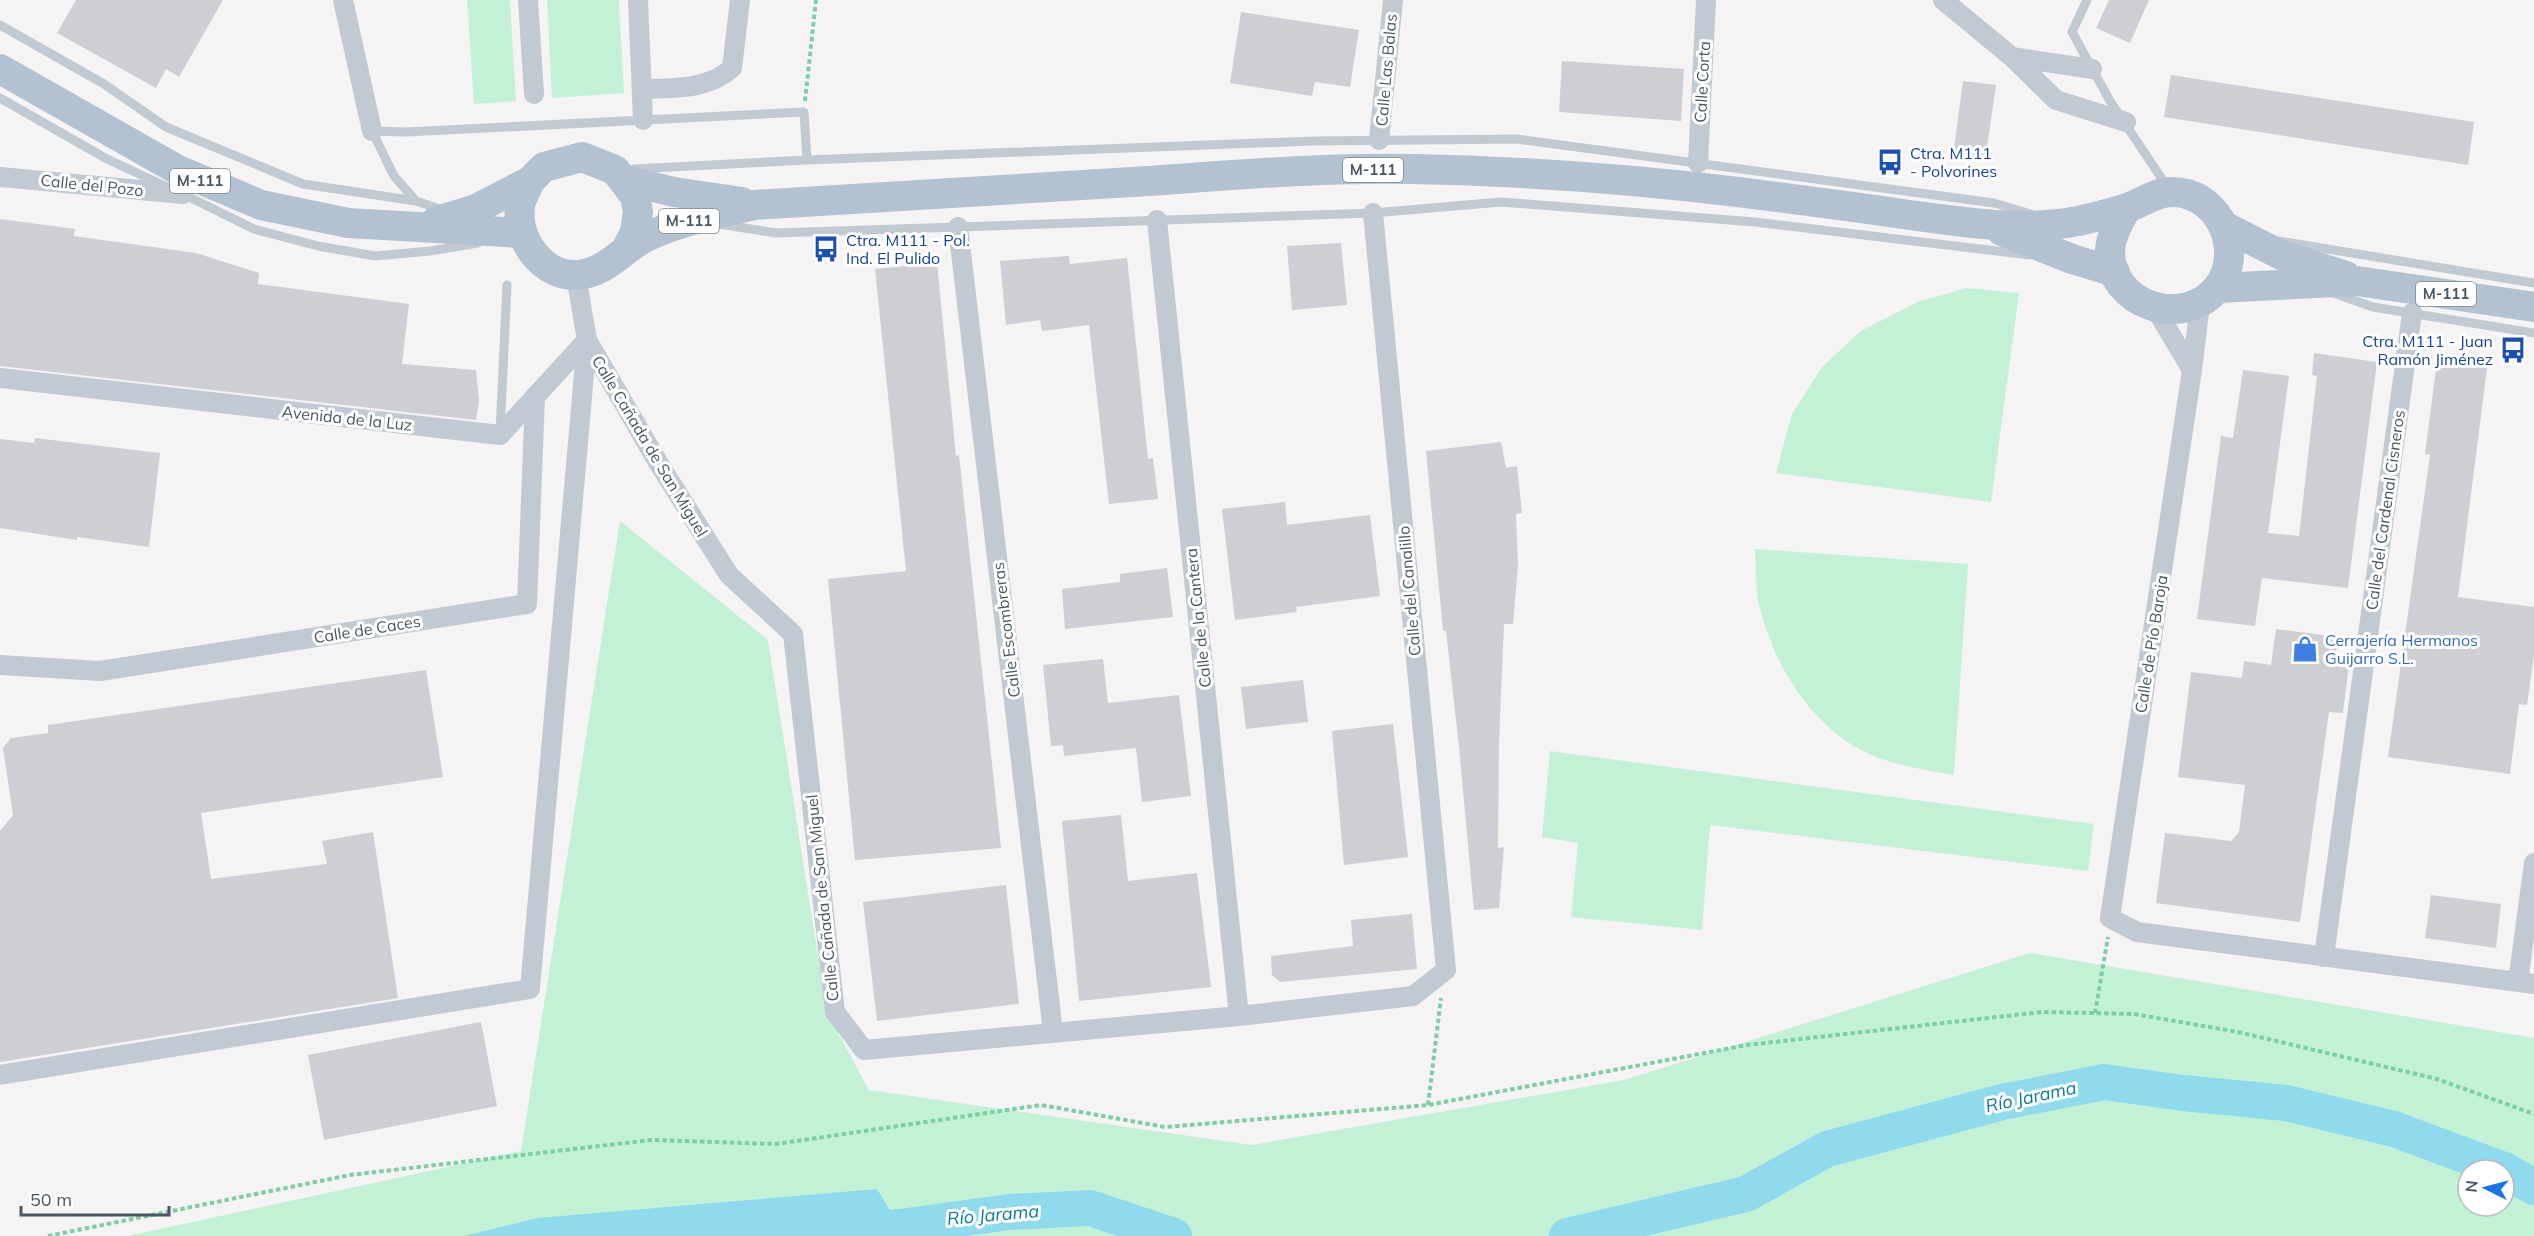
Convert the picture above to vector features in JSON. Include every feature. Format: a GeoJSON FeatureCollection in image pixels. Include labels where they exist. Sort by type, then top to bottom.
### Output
{"type":"FeatureCollection","features":[{"type":"Feature","properties":{"kind":"main road","name":"M-111"},"geometry":{"type":"LineString","coordinates":[[0,69],[178,170],[261,205],[327,219],[386,226],[419,214],[457,214],[476,209],[530,181],[543,167],[582,157],[620,175],[674,192],[754,205]]}},
{"type":"Feature","properties":{"kind":"main road","name":"M-111"},"geometry":{"type":"LineString","coordinates":[[627,248],[648,236],[693,220],[754,205],[1284,172],[1409,169],[1615,179],[1737,192],[1990,227],[2045,246],[2072,260],[2115,272],[2129,294],[2155,308],[2173,310],[2209,296],[2308,284],[2357,281],[2534,307]]}},
{"type":"Feature","properties":{"kind":"main road","name":"M-111"},"geometry":{"type":"LineString","coordinates":[[576,275],[598,271],[615,261],[627,248],[635,232],[638,213],[635,196],[620,175]]}},
{"type":"Feature","properties":{"kind":"main road"},"geometry":{"type":"LineString","coordinates":[[530,181],[520,207],[524,243],[544,264],[560,272],[576,275]]}},
{"type":"Feature","properties":{"kind":"main road","name":"M-111"},"geometry":{"type":"LineString","coordinates":[[1990,227],[2059,223],[2126,209],[2147,197],[2170,191],[2200,199],[2233,231],[2283,256],[2326,268],[2357,281]]}},
{"type":"Feature","properties":{"kind":"main road"},"geometry":{"type":"LineString","coordinates":[[2115,272],[2110,252],[2115,227],[2126,209]]}},
{"type":"Feature","properties":{"kind":"main road","name":"M-111"},"geometry":{"type":"LineString","coordinates":[[419,214],[524,243]]}},
{"type":"Feature","properties":{"kind":"main road","name":"M-111"},"geometry":{"type":"LineString","coordinates":[[2209,296],[2228,268],[2233,231]]}},
{"type":"Feature","properties":{"kind":"street"},"geometry":{"type":"LineString","coordinates":[[343,0],[372,131]]}},
{"type":"Feature","properties":{"kind":"street"},"geometry":{"type":"LineString","coordinates":[[528,0],[534,94]]}},
{"type":"Feature","properties":{"kind":"street"},"geometry":{"type":"LineString","coordinates":[[638,0],[644,120]]}},
{"type":"Feature","properties":{"kind":"street"},"geometry":{"type":"LineString","coordinates":[[642,89],[687,87],[720,80],[732,68],[740,0]]}},
{"type":"Feature","properties":{"kind":"street","name":"Calle Las Balas"},"geometry":{"type":"LineString","coordinates":[[1379,140],[1393,0]]}},
{"type":"Feature","properties":{"kind":"street","name":"Calle Corta"},"geometry":{"type":"LineString","coordinates":[[1698,163],[1706,0]]}},
{"type":"Feature","properties":{"kind":"street"},"geometry":{"type":"LineString","coordinates":[[1943,0],[2012,57],[2056,100],[2126,122]]}},
{"type":"Feature","properties":{"kind":"street"},"geometry":{"type":"LineString","coordinates":[[2012,57],[2092,69]]}},
{"type":"Feature","properties":{"kind":"street","name":"Calle del Pozo"},"geometry":{"type":"LineString","coordinates":[[0,177],[183,194]]}},
{"type":"Feature","properties":{"kind":"street","name":"Calle del Canalillo"},"geometry":{"type":"LineString","coordinates":[[1373,213],[1446,970]]}},
{"type":"Feature","properties":{"kind":"street","name":"Calle de la Cantera"},"geometry":{"type":"LineString","coordinates":[[1157,220],[1239,1016]]}},
{"type":"Feature","properties":{"kind":"street","name":"Calle Escombreras"},"geometry":{"type":"LineString","coordinates":[[958,227],[1053,1032]]}},
{"type":"Feature","properties":{"kind":"street"},"geometry":{"type":"LineString","coordinates":[[500,435],[587,340],[576,275]]}},
{"type":"Feature","properties":{"kind":"street","name":"Calle de Pío Baroja"},"geometry":{"type":"LineString","coordinates":[[2110,918],[2192,370],[2209,296]]}},
{"type":"Feature","properties":{"kind":"street"},"geometry":{"type":"LineString","coordinates":[[2155,308],[2192,370]]}},
{"type":"Feature","properties":{"kind":"street","name":"Calle del Cardenal Cisneros"},"geometry":{"type":"LineString","coordinates":[[2324,957],[2412,314]]}},
{"type":"Feature","properties":{"kind":"street","name":"Calle Cañada de San Miguel"},"geometry":{"type":"LineString","coordinates":[[587,340],[659,464],[729,575],[793,634],[835,1012],[864,1050],[1053,1032]]}},
{"type":"Feature","properties":{"kind":"street","name":"Calle Cañada de San Miguel"},"geometry":{"type":"LineString","coordinates":[[0,1075],[530,989],[587,340]]}},
{"type":"Feature","properties":{"kind":"street","name":"Avenida de la Luz"},"geometry":{"type":"LineString","coordinates":[[0,378],[500,435]]}},
{"type":"Feature","properties":{"kind":"street","name":"Calle de Caces"},"geometry":{"type":"LineString","coordinates":[[0,665],[100,671],[527,604],[535,396]]}},
{"type":"Feature","properties":{"kind":"street"},"geometry":{"type":"LineString","coordinates":[[2110,918],[2137,932],[2526,983],[2534,863]]}},
{"type":"Feature","properties":{"kind":"street"},"geometry":{"type":"LineString","coordinates":[[1053,1032],[1239,1016],[1413,996],[1446,970]]}},
{"type":"Feature","properties":{"kind":"lane"},"geometry":{"type":"LineString","coordinates":[[2087,0],[2072,32],[2092,69],[2170,191]]}},
{"type":"Feature","properties":{"kind":"lane"},"geometry":{"type":"LineString","coordinates":[[0,25],[104,84],[166,127],[303,184],[419,214]]}},
{"type":"Feature","properties":{"kind":"lane"},"geometry":{"type":"LineString","coordinates":[[0,98],[107,159],[254,229],[318,246],[375,256],[430,251],[485,242]]}},
{"type":"Feature","properties":{"kind":"lane"},"geometry":{"type":"LineString","coordinates":[[419,214],[394,176],[372,131],[406,132],[804,112],[807,160]]}},
{"type":"Feature","properties":{"kind":"lane"},"geometry":{"type":"LineString","coordinates":[[620,175],[807,160],[1379,140],[1516,139],[1994,203],[2059,223]]}},
{"type":"Feature","properties":{"kind":"lane"},"geometry":{"type":"LineString","coordinates":[[693,220],[776,233],[1373,213],[1512,203],[1755,222],[2072,260]]}},
{"type":"Feature","properties":{"kind":"lane"},"geometry":{"type":"LineString","coordinates":[[2233,231],[2534,283]]}},
{"type":"Feature","properties":{"kind":"lane"},"geometry":{"type":"LineString","coordinates":[[2308,284],[2373,307],[2534,333]]}},
{"type":"Feature","properties":{"kind":"lane"},"geometry":{"type":"LineString","coordinates":[[500,435],[507,285]]}},
{"type":"Feature","properties":{"kind":"path"},"geometry":{"type":"LineString","coordinates":[[804,112],[816,0]]}},
{"type":"Feature","properties":{"kind":"path"},"geometry":{"type":"LineString","coordinates":[[2096,1013],[2110,918]]}},
{"type":"Feature","properties":{"kind":"path"},"geometry":{"type":"LineString","coordinates":[[1428,1105],[1446,970]]}},
{"type":"Feature","properties":{"kind":"path"},"geometry":{"type":"LineString","coordinates":[[48,1236],[350,1175],[651,1140],[776,1144],[1041,1106],[1165,1127],[1428,1105],[1747,1044],[2042,1012],[2134,1014],[2238,1032],[2437,1079],[2534,1114]]}},
{"type":"Feature","properties":{"kind":"green space"},"geometry":{"type":"Polygon","coordinates":[[[467,0],[510,0],[516,101],[474,104],[467,0]]]}},
{"type":"Feature","properties":{"kind":"green space"},"geometry":{"type":"Polygon","coordinates":[[[547,0],[619,0],[624,93],[552,98],[547,0]]]}},
{"type":"Feature","properties":{"kind":"green space"},"geometry":{"type":"Polygon","coordinates":[[[1966,288],[2019,293],[1991,502],[1776,473],[1792,414],[1822,367],[1861,331],[1918,302],[1966,288]]]}},
{"type":"Feature","properties":{"kind":"green space"},"geometry":{"type":"Polygon","coordinates":[[[620,521],[768,640],[827,1013],[869,1090],[1252,1145],[1624,1080],[2030,953],[2534,1038],[2534,1236],[128,1236],[521,1151],[620,521]]]}},
{"type":"Feature","properties":{"kind":"green space"},"geometry":{"type":"Polygon","coordinates":[[[1755,549],[1968,564],[1954,775],[1903,765],[1865,752],[1836,734],[1806,703],[1783,668],[1766,629],[1757,594],[1755,549]]]}},
{"type":"Feature","properties":{"kind":"green space"},"geometry":{"type":"Polygon","coordinates":[[[1550,751],[2094,824],[2088,871],[1710,825],[1702,930],[1571,917],[1578,843],[1542,837],[1550,751]]]}},
{"type":"Feature","properties":{"kind":"water"},"geometry":{"type":"Polygon","coordinates":[[[877,1189],[900,1227],[899,1236],[464,1236],[538,1218],[877,1189]]]}},
{"type":"Feature","properties":{"kind":"building"},"geometry":{"type":"Polygon","coordinates":[[[76,0],[223,0],[179,77],[166,69],[156,88],[57,33],[76,0]]]}},
{"type":"Feature","properties":{"kind":"building"},"geometry":{"type":"Polygon","coordinates":[[[2109,0],[2149,0],[2130,43],[2096,28],[2109,0]]]}},
{"type":"Feature","properties":{"kind":"building"},"geometry":{"type":"Polygon","coordinates":[[[1241,12],[1359,30],[1350,87],[1315,82],[1312,96],[1230,83],[1241,12]]]}},
{"type":"Feature","properties":{"kind":"building"},"geometry":{"type":"Polygon","coordinates":[[[1562,61],[1684,69],[1681,121],[1559,112],[1562,61]]]}},
{"type":"Feature","properties":{"kind":"building"},"geometry":{"type":"Polygon","coordinates":[[[2171,75],[2474,122],[2468,165],[2164,117],[2171,75]]]}},
{"type":"Feature","properties":{"kind":"building"},"geometry":{"type":"Polygon","coordinates":[[[1963,81],[1996,85],[1985,161],[1953,156],[1963,81]]]}},
{"type":"Feature","properties":{"kind":"building"},"geometry":{"type":"Polygon","coordinates":[[[0,219],[75,229],[74,236],[196,253],[259,273],[258,284],[409,304],[402,364],[476,370],[479,401],[476,420],[0,366],[0,219]]]}},
{"type":"Feature","properties":{"kind":"building"},"geometry":{"type":"Polygon","coordinates":[[[1341,243],[1347,305],[1292,310],[1287,246],[1341,243]]]}},
{"type":"Feature","properties":{"kind":"building"},"geometry":{"type":"Polygon","coordinates":[[[1069,256],[1070,264],[1127,258],[1148,459],[1153,458],[1158,499],[1109,504],[1089,325],[1042,331],[1040,320],[1006,325],[1000,261],[1069,256]]]}},
{"type":"Feature","properties":{"kind":"building"},"geometry":{"type":"Polygon","coordinates":[[[937,263],[956,456],[959,455],[1001,848],[855,860],[828,579],[906,571],[875,269],[937,263]]]}},
{"type":"Feature","properties":{"kind":"building"},"geometry":{"type":"Polygon","coordinates":[[[2314,353],[2377,362],[2348,588],[2262,578],[2255,626],[2197,619],[2221,436],[2233,438],[2243,370],[2289,376],[2268,533],[2299,536],[2317,376],[2312,375],[2314,353]]]}},
{"type":"Feature","properties":{"kind":"building"},"geometry":{"type":"Polygon","coordinates":[[[2437,361],[2487,368],[2458,597],[2534,607],[2534,655],[2527,705],[2519,704],[2510,774],[2388,757],[2430,455],[2425,454],[2437,361]]]}},
{"type":"Feature","properties":{"kind":"building"},"geometry":{"type":"Polygon","coordinates":[[[35,438],[160,453],[149,547],[77,537],[77,540],[0,528],[0,439],[34,443],[35,438]]]}},
{"type":"Feature","properties":{"kind":"building"},"geometry":{"type":"Polygon","coordinates":[[[1501,442],[1506,468],[1517,466],[1522,513],[1516,514],[1518,566],[1513,624],[1504,624],[1499,742],[1498,848],[1504,847],[1499,908],[1474,910],[1459,747],[1446,631],[1443,631],[1426,451],[1501,442]]]}},
{"type":"Feature","properties":{"kind":"building"},"geometry":{"type":"Polygon","coordinates":[[[1285,502],[1287,525],[1370,515],[1380,596],[1296,607],[1297,612],[1235,620],[1222,509],[1285,502]]]}},
{"type":"Feature","properties":{"kind":"building"},"geometry":{"type":"Polygon","coordinates":[[[1167,568],[1173,617],[1065,629],[1062,589],[1120,582],[1120,574],[1167,568]]]}},
{"type":"Feature","properties":{"kind":"building"},"geometry":{"type":"Polygon","coordinates":[[[2276,629],[2338,637],[2335,662],[2349,664],[2343,713],[2329,712],[2300,922],[2156,903],[2165,833],[2231,841],[2239,832],[2245,785],[2178,777],[2191,672],[2242,678],[2244,661],[2271,665],[2276,629]]]}},
{"type":"Feature","properties":{"kind":"building"},"geometry":{"type":"Polygon","coordinates":[[[1103,659],[1108,703],[1179,695],[1191,796],[1142,802],[1136,748],[1064,756],[1063,745],[1051,746],[1043,665],[1103,659]]]}},
{"type":"Feature","properties":{"kind":"building"},"geometry":{"type":"Polygon","coordinates":[[[426,670],[443,777],[201,813],[211,879],[327,864],[322,841],[373,832],[398,998],[0,1062],[0,831],[13,815],[3,748],[11,738],[48,733],[48,725],[426,670]]]}},
{"type":"Feature","properties":{"kind":"building"},"geometry":{"type":"Polygon","coordinates":[[[1303,680],[1308,722],[1246,729],[1241,687],[1303,680]]]}},
{"type":"Feature","properties":{"kind":"building"},"geometry":{"type":"Polygon","coordinates":[[[1393,724],[1408,857],[1344,865],[1332,731],[1393,724]]]}},
{"type":"Feature","properties":{"kind":"building"},"geometry":{"type":"Polygon","coordinates":[[[1121,815],[1128,881],[1197,873],[1211,987],[1079,1001],[1062,821],[1121,815]]]}},
{"type":"Feature","properties":{"kind":"building"},"geometry":{"type":"Polygon","coordinates":[[[1006,885],[1019,1004],[877,1021],[863,902],[1006,885]]]}},
{"type":"Feature","properties":{"kind":"building"},"geometry":{"type":"Polygon","coordinates":[[[2431,895],[2501,904],[2496,948],[2425,938],[2431,895]]]}},
{"type":"Feature","properties":{"kind":"building"},"geometry":{"type":"Polygon","coordinates":[[[1412,914],[1417,969],[1280,982],[1272,975],[1271,956],[1353,946],[1351,920],[1412,914]]]}},
{"type":"Feature","properties":{"kind":"building"},"geometry":{"type":"Polygon","coordinates":[[[481,1022],[497,1106],[324,1140],[308,1055],[481,1022]]]}},
{"type":"Feature","properties":{"kind":"waterway","name":"Río Jarama"},"geometry":{"type":"LineString","coordinates":[[1567,1236],[1746,1194],[1827,1149],[2002,1102],[2104,1082],[2183,1093],[2286,1103],[2394,1129],[2472,1158]]}},
{"type":"Feature","properties":{"kind":"waterway","name":"Río Jarama"},"geometry":{"type":"LineString","coordinates":[[2516,1177],[2534,1187]]}},
{"type":"Feature","properties":{"kind":"waterway","name":"Río Jarama"},"geometry":{"type":"LineString","coordinates":[[808,1236],[900,1227],[1009,1212],[1090,1208],[1174,1236]]}},
{"type":"Feature","properties":{"kind":"place","name":"Ctra. M111 - Polvorines"},"geometry":{"type":"Point","coordinates":[1890,162]}},
{"type":"Feature","properties":{"kind":"place","name":"Ctra. M111 - Pol. Ind. El Pulido"},"geometry":{"type":"Point","coordinates":[826,249]}},
{"type":"Feature","properties":{"kind":"place","name":"Ctra. M111 - Juan Ramón Jiménez"},"geometry":{"type":"Point","coordinates":[2513,350]}},
{"type":"Feature","properties":{"kind":"place","name":"Cerrajería Hermanos Guijarro S.L."},"geometry":{"type":"Point","coordinates":[2305,649]}}]}
